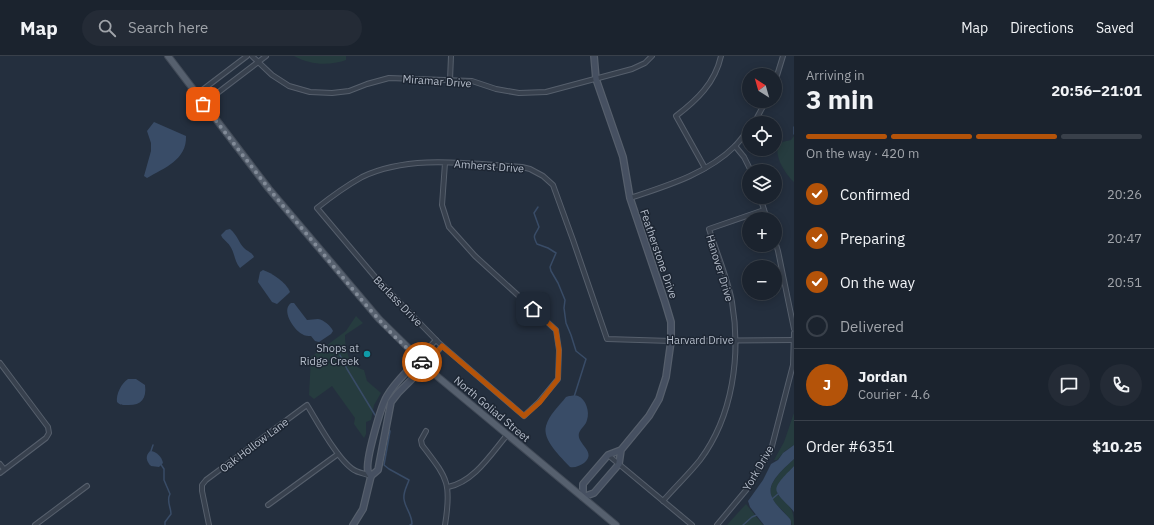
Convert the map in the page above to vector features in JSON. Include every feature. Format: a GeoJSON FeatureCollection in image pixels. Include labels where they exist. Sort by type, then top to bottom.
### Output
{"type":"FeatureCollection","features":[{"type":"Feature","properties":{"kind":"main road","name":"North Goliad Street"},"geometry":{"type":"LineString","coordinates":[[168,56],[269,189],[392,334],[507,435],[616,525]]}},
{"type":"Feature","properties":{"kind":"street"},"geometry":{"type":"LineString","coordinates":[[196,94],[247,56]]}},
{"type":"Feature","properties":{"kind":"street","name":"Miramar Drive"},"geometry":{"type":"LineString","coordinates":[[252,56],[272,75],[289,86],[310,92],[332,93],[349,91],[389,78],[472,81],[496,89],[519,93],[546,92],[632,69],[645,63],[652,56]]}},
{"type":"Feature","properties":{"kind":"street"},"geometry":{"type":"LineString","coordinates":[[203,104],[266,56]]}},
{"type":"Feature","properties":{"kind":"street"},"geometry":{"type":"LineString","coordinates":[[450,80],[451,56]]}},
{"type":"Feature","properties":{"kind":"street","name":"Featherstone Drive"},"geometry":{"type":"LineString","coordinates":[[583,497],[583,484],[608,455],[621,450],[649,416],[659,399],[666,377],[671,341],[671,322],[630,198],[623,157],[596,79],[594,56]]}},
{"type":"Feature","properties":{"kind":"street"},"geometry":{"type":"LineString","coordinates":[[705,168],[676,116],[695,101],[710,82],[720,62],[721,56]]}},
{"type":"Feature","properties":{"kind":"street"},"geometry":{"type":"LineString","coordinates":[[779,68],[783,56]]}},
{"type":"Feature","properties":{"kind":"street"},"geometry":{"type":"LineString","coordinates":[[630,198],[684,178],[705,168],[735,146],[742,138]]}},
{"type":"Feature","properties":{"kind":"street"},"geometry":{"type":"LineString","coordinates":[[735,146],[748,164]]}},
{"type":"Feature","properties":{"kind":"street","name":"Amherst Drive"},"geometry":{"type":"LineString","coordinates":[[317,208],[340,190],[364,177],[389,168],[415,163],[522,167],[530,169],[543,176],[553,185],[607,339]]}},
{"type":"Feature","properties":{"kind":"street","name":"Barlass Drive"},"geometry":{"type":"LineString","coordinates":[[317,208],[376,278],[436,340],[524,416],[540,402],[558,379],[559,350],[556,330],[476,256],[449,227],[442,205],[445,163]]}},
{"type":"Feature","properties":{"kind":"street"},"geometry":{"type":"LineString","coordinates":[[762,204],[764,210]]}},
{"type":"Feature","properties":{"kind":"street","name":"Hanover Drive"},"geometry":{"type":"LineString","coordinates":[[663,501],[700,459],[718,428],[731,389],[735,363],[736,340],[732,301],[708,229],[764,210]]}},
{"type":"Feature","properties":{"kind":"street"},"geometry":{"type":"LineString","coordinates":[[778,252],[794,329]]}},
{"type":"Feature","properties":{"kind":"street","name":"York Drive"},"geometry":{"type":"LineString","coordinates":[[717,525],[747,489],[771,450],[793,365],[794,333]]}},
{"type":"Feature","properties":{"kind":"street","name":"Harvard Drive"},"geometry":{"type":"LineString","coordinates":[[607,339],[671,341],[794,340]]}},
{"type":"Feature","properties":{"kind":"street"},"geometry":{"type":"LineString","coordinates":[[371,476],[368,470],[368,453],[376,432],[381,409],[387,396],[436,340]]}},
{"type":"Feature","properties":{"kind":"street"},"geometry":{"type":"LineString","coordinates":[[354,525],[363,509],[371,476],[378,470],[388,411],[391,402],[442,346]]}},
{"type":"Feature","properties":{"kind":"street"},"geometry":{"type":"LineString","coordinates":[[0,363],[48,427],[49,433],[46,438],[0,473]]}},
{"type":"Feature","properties":{"kind":"street"},"geometry":{"type":"LineString","coordinates":[[392,389],[398,393]]}},
{"type":"Feature","properties":{"kind":"street","name":"Oak Hollow Lane"},"geometry":{"type":"LineString","coordinates":[[209,525],[202,491],[202,485],[206,480],[307,405],[338,454]]}},
{"type":"Feature","properties":{"kind":"street"},"geometry":{"type":"LineString","coordinates":[[426,431],[421,440],[422,445],[442,472],[448,487],[448,504],[445,525]]}},
{"type":"Feature","properties":{"kind":"street"},"geometry":{"type":"LineString","coordinates":[[448,487],[456,485],[471,476],[507,435]]}},
{"type":"Feature","properties":{"kind":"street"},"geometry":{"type":"LineString","coordinates":[[583,497],[594,494],[619,464],[621,450]]}},
{"type":"Feature","properties":{"kind":"street"},"geometry":{"type":"LineString","coordinates":[[268,505],[338,454],[347,465],[355,471],[371,476]]}},
{"type":"Feature","properties":{"kind":"street"},"geometry":{"type":"LineString","coordinates":[[608,455],[692,525]]}},
{"type":"Feature","properties":{"kind":"street"},"geometry":{"type":"LineString","coordinates":[[0,464],[4,469]]}},
{"type":"Feature","properties":{"kind":"street"},"geometry":{"type":"LineString","coordinates":[[35,525],[87,486]]}},
{"type":"Feature","properties":{"kind":"green space"},"geometry":{"type":"Polygon","coordinates":[[[294,56],[346,56],[346,60],[320,64],[306,61],[294,56]]]}},
{"type":"Feature","properties":{"kind":"green space"},"geometry":{"type":"Polygon","coordinates":[[[794,136],[794,182],[787,175],[781,164],[778,156],[782,156],[782,143],[791,140],[794,136]]]}},
{"type":"Feature","properties":{"kind":"green space"},"geometry":{"type":"Polygon","coordinates":[[[356,316],[363,323],[345,335],[348,356],[354,365],[364,370],[367,381],[381,393],[374,405],[371,420],[366,422],[366,434],[364,438],[354,424],[355,418],[332,386],[314,399],[309,395],[311,357],[346,331],[356,316]]]}},
{"type":"Feature","properties":{"kind":"green space"},"geometry":{"type":"Polygon","coordinates":[[[794,413],[794,445],[785,451],[777,460],[774,460],[784,442],[794,413]]]}},
{"type":"Feature","properties":{"kind":"green space"},"geometry":{"type":"Polygon","coordinates":[[[794,459],[794,466],[778,484],[777,494],[788,504],[792,511],[794,525],[792,525],[789,518],[773,500],[771,487],[781,471],[794,459]]]}},
{"type":"Feature","properties":{"kind":"green space"},"geometry":{"type":"Polygon","coordinates":[[[746,504],[763,525],[727,525],[746,504]]]}},
{"type":"Feature","properties":{"kind":"water"},"geometry":{"type":"Polygon","coordinates":[[[154,122],[186,136],[185,144],[179,157],[167,167],[147,178],[144,176],[151,151],[151,143],[147,131],[154,122]]]}},
{"type":"Feature","properties":{"kind":"water"},"geometry":{"type":"Polygon","coordinates":[[[230,229],[235,234],[242,246],[254,257],[240,268],[232,249],[221,235],[226,230],[230,229]]]}},
{"type":"Feature","properties":{"kind":"water"},"geometry":{"type":"Polygon","coordinates":[[[263,270],[278,278],[290,292],[277,304],[272,302],[258,282],[260,272],[263,270]]]}},
{"type":"Feature","properties":{"kind":"water"},"geometry":{"type":"Polygon","coordinates":[[[291,303],[294,303],[307,320],[318,319],[331,327],[333,331],[331,334],[319,342],[315,341],[311,336],[304,335],[299,332],[289,319],[287,310],[291,303]]]}},
{"type":"Feature","properties":{"kind":"water"},"geometry":{"type":"Polygon","coordinates":[[[128,379],[136,379],[145,385],[145,395],[139,403],[121,405],[117,402],[117,396],[121,386],[128,379]]]}},
{"type":"Feature","properties":{"kind":"water"},"geometry":{"type":"Polygon","coordinates":[[[577,396],[581,398],[587,406],[588,413],[586,422],[579,433],[579,437],[580,441],[588,452],[588,459],[579,466],[574,467],[570,467],[553,448],[549,442],[546,431],[547,422],[552,414],[566,397],[577,396]]]}},
{"type":"Feature","properties":{"kind":"water"},"geometry":{"type":"Polygon","coordinates":[[[794,445],[794,459],[781,471],[771,486],[772,497],[775,503],[790,519],[791,525],[764,525],[750,507],[748,501],[763,480],[771,464],[778,460],[783,453],[794,445]]]}},
{"type":"Feature","properties":{"kind":"water"},"geometry":{"type":"Polygon","coordinates":[[[150,451],[156,453],[161,459],[163,463],[159,467],[151,466],[148,462],[147,457],[150,451]]]}},
{"type":"Feature","properties":{"kind":"water"},"geometry":{"type":"Polygon","coordinates":[[[794,466],[794,512],[780,497],[776,489],[779,482],[794,466]]]}},
{"type":"Feature","properties":{"kind":"waterway"},"geometry":{"type":"LineString","coordinates":[[794,127],[794,134]]}},
{"type":"Feature","properties":{"kind":"waterway"},"geometry":{"type":"LineString","coordinates":[[538,207],[534,213],[539,227],[535,238],[537,244],[556,253],[550,267],[551,271],[565,300],[564,308],[566,323],[576,351],[586,359],[574,397]]}},
{"type":"Feature","properties":{"kind":"waterway"},"geometry":{"type":"LineString","coordinates":[[340,355],[375,415]]}},
{"type":"Feature","properties":{"kind":"waterway"},"geometry":{"type":"LineString","coordinates":[[389,430],[384,465],[409,480],[404,496],[412,520],[412,524],[410,525]]}},
{"type":"Feature","properties":{"kind":"waterway"},"geometry":{"type":"LineString","coordinates":[[151,451],[153,445]]}},
{"type":"Feature","properties":{"kind":"waterway"},"geometry":{"type":"LineString","coordinates":[[160,463],[164,469],[164,480],[170,494],[169,502],[171,514],[165,522],[165,525]]}},
{"type":"Feature","properties":{"kind":"waterway"},"geometry":{"type":"LineString","coordinates":[[772,499],[778,494]]}},
{"type":"Feature","properties":{"kind":"waterway"},"geometry":{"type":"LineString","coordinates":[[743,525],[752,517],[759,514]]}},
{"type":"Feature","properties":{"kind":"way so far"},"geometry":{"type":"LineString","coordinates":[[203,104],[298,225],[365,304],[392,334],[422,362]]}},
{"type":"Feature","properties":{"kind":"place","name":"Shops at Ridge Creek"},"geometry":{"type":"Point","coordinates":[367,354]}},
{"type":"Feature","properties":{"kind":"route"},"geometry":{"type":"LineString","coordinates":[[422,362],[426,365],[442,346],[524,416],[540,402],[558,379],[559,350],[556,330],[533,309]]}}]}
